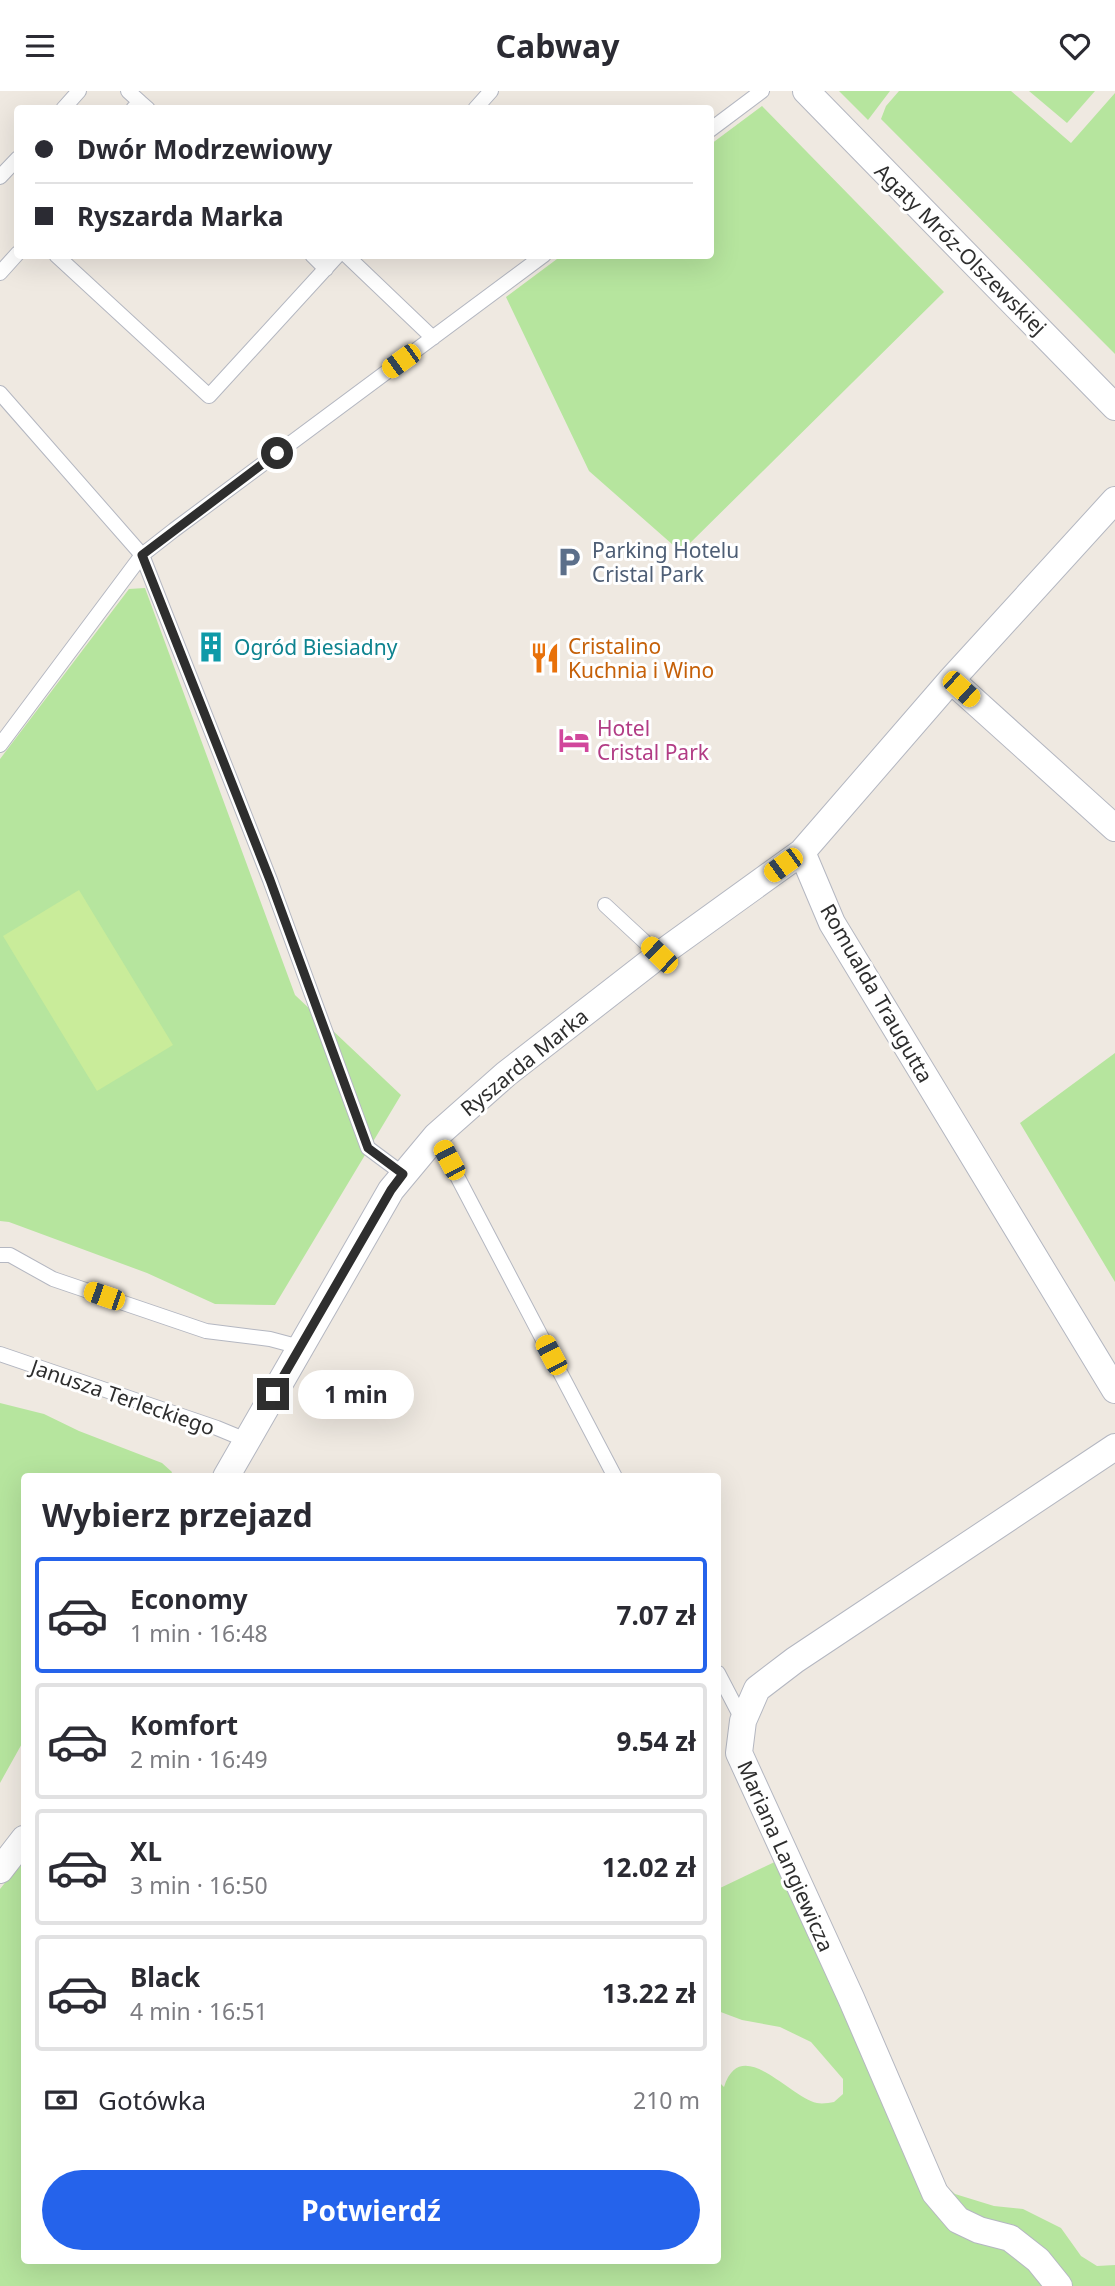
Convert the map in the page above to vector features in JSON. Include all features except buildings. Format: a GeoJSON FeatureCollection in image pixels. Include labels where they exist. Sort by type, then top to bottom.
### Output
{"type":"FeatureCollection","features":[{"type":"Feature","properties":{"kind":"street","name":"Agaty Mróz-Olszewskiej"},"geometry":{"type":"LineString","coordinates":[[806,91],[1115,407]]}},
{"type":"Feature","properties":{"kind":"street"},"geometry":{"type":"LineString","coordinates":[[802,852],[951,680],[1115,500]]}},
{"type":"Feature","properties":{"kind":"street"},"geometry":{"type":"LineString","coordinates":[[951,680],[1115,828]]}},
{"type":"Feature","properties":{"kind":"street","name":"Ryszarda Marka"},"geometry":{"type":"LineString","coordinates":[[228,1473],[391,1190],[436,1136],[506,1074],[659,955],[802,852]]}},
{"type":"Feature","properties":{"kind":"street","name":"Romualda Traugutta"},"geometry":{"type":"LineString","coordinates":[[802,852],[832,923],[1115,1390]]}},
{"type":"Feature","properties":{"kind":"street","name":"Mariana Langiewicza"},"geometry":{"type":"LineString","coordinates":[[1059,2286],[1038,2260],[1010,2238],[979,2230],[958,2220],[935,2193],[850,1997],[739,1753],[743,1721],[757,1689],[795,1660],[1115,1447]]}},
{"type":"Feature","properties":{"kind":"street"},"geometry":{"type":"LineString","coordinates":[[0,1870],[21,1843]]}},
{"type":"Feature","properties":{"kind":"lane"},"geometry":{"type":"LineString","coordinates":[[67,105],[79,91]]}},
{"type":"Feature","properties":{"kind":"lane"},"geometry":{"type":"LineString","coordinates":[[128,91],[139,105]]}},
{"type":"Feature","properties":{"kind":"lane"},"geometry":{"type":"LineString","coordinates":[[479,105],[491,91]]}},
{"type":"Feature","properties":{"kind":"lane"},"geometry":{"type":"LineString","coordinates":[[714,127],[762,91]]}},
{"type":"Feature","properties":{"kind":"lane"},"geometry":{"type":"LineString","coordinates":[[0,177],[14,162]]}},
{"type":"Feature","properties":{"kind":"lane"},"geometry":{"type":"LineString","coordinates":[[0,273],[14,257]]}},
{"type":"Feature","properties":{"kind":"lane"},"geometry":{"type":"LineString","coordinates":[[61,259],[209,396],[334,259]]}},
{"type":"Feature","properties":{"kind":"lane"},"geometry":{"type":"LineString","coordinates":[[316,259],[326,268]]}},
{"type":"Feature","properties":{"kind":"lane"},"geometry":{"type":"LineString","coordinates":[[350,259],[433,338]]}},
{"type":"Feature","properties":{"kind":"lane"},"geometry":{"type":"LineString","coordinates":[[0,745],[142,555],[539,259]]}},
{"type":"Feature","properties":{"kind":"lane"},"geometry":{"type":"LineString","coordinates":[[0,393],[142,555],[270,880],[368,1148],[403,1174]]}},
{"type":"Feature","properties":{"kind":"lane"},"geometry":{"type":"LineString","coordinates":[[606,905],[659,955]]}},
{"type":"Feature","properties":{"kind":"lane"},"geometry":{"type":"LineString","coordinates":[[436,1136],[613,1473]]}},
{"type":"Feature","properties":{"kind":"lane"},"geometry":{"type":"LineString","coordinates":[[0,1255],[10,1255],[53,1279],[206,1331],[270,1339],[300,1347]]}},
{"type":"Feature","properties":{"kind":"lane","name":"Janusza Terleckiego"},"geometry":{"type":"LineString","coordinates":[[0,1355],[218,1428],[246,1440]]}},
{"type":"Feature","properties":{"kind":"lane"},"geometry":{"type":"LineString","coordinates":[[721,1679],[743,1721]]}},
{"type":"Feature","properties":{"kind":"green space"},"geometry":{"type":"Polygon","coordinates":[[[839,91],[890,91],[868,120],[839,91]]]}},
{"type":"Feature","properties":{"kind":"green space"},"geometry":{"type":"Polygon","coordinates":[[[899,91],[1011,91],[1071,143],[1115,93],[1115,354],[881,119],[886,106],[899,91]]]}},
{"type":"Feature","properties":{"kind":"green space"},"geometry":{"type":"Polygon","coordinates":[[[1029,91],[1095,91],[1067,123],[1029,91]]]}},
{"type":"Feature","properties":{"kind":"green space"},"geometry":{"type":"Polygon","coordinates":[[[762,106],[944,292],[681,552],[589,471],[506,297],[557,259],[714,259],[714,142],[762,106]]]}},
{"type":"Feature","properties":{"kind":"green space"},"geometry":{"type":"Polygon","coordinates":[[[145,588],[295,995],[401,1095],[275,1305],[215,1304],[147,1273],[0,1221],[0,759],[129,589],[145,588]]]}},
{"type":"Feature","properties":{"kind":"green space"},"geometry":{"type":"Polygon","coordinates":[[[79,890],[173,1045],[97,1091],[3,936],[79,890]]]}},
{"type":"Feature","properties":{"kind":"green space"},"geometry":{"type":"Polygon","coordinates":[[[1115,1053],[1115,1282],[1020,1123],[1115,1053]]]}},
{"type":"Feature","properties":{"kind":"green space"},"geometry":{"type":"Polygon","coordinates":[[[0,1403],[44,1414],[79,1431],[162,1463],[172,1472],[21,1473],[21,1745],[0,1783],[0,1403]]]}},
{"type":"Feature","properties":{"kind":"green space"},"geometry":{"type":"Polygon","coordinates":[[[785,1857],[920,2162],[955,2194],[994,2206],[1023,2209],[1061,2228],[1081,2256],[1097,2266],[1115,2265],[1115,2286],[0,2286],[0,1889],[21,1863],[21,2264],[721,2264],[721,2084],[724,2087],[732,2072],[742,2066],[753,2067],[805,2098],[823,2103],[834,2102],[843,2094],[843,2079],[811,2042],[780,2027],[742,2020],[721,2012],[721,1888],[785,1857]]]}},
{"type":"Feature","properties":{"kind":"place","name":"Parking Hotelu Cristal Park"},"geometry":{"type":"Point","coordinates":[569,562]}},
{"type":"Feature","properties":{"kind":"place","name":"Ogród Biesiadny"},"geometry":{"type":"Point","coordinates":[211,647]}},
{"type":"Feature","properties":{"kind":"place","name":"Cristalino Kuchnia i Wino"},"geometry":{"type":"Point","coordinates":[545,658]}},
{"type":"Feature","properties":{"kind":"place","name":"Hotel Cristal Park"},"geometry":{"type":"Point","coordinates":[574,740]}},
{"type":"Feature","properties":{"kind":"route"},"geometry":{"type":"LineString","coordinates":[[273,1394],[391,1190],[403,1174],[368,1148],[270,880],[142,555],[277,453]]}}]}
